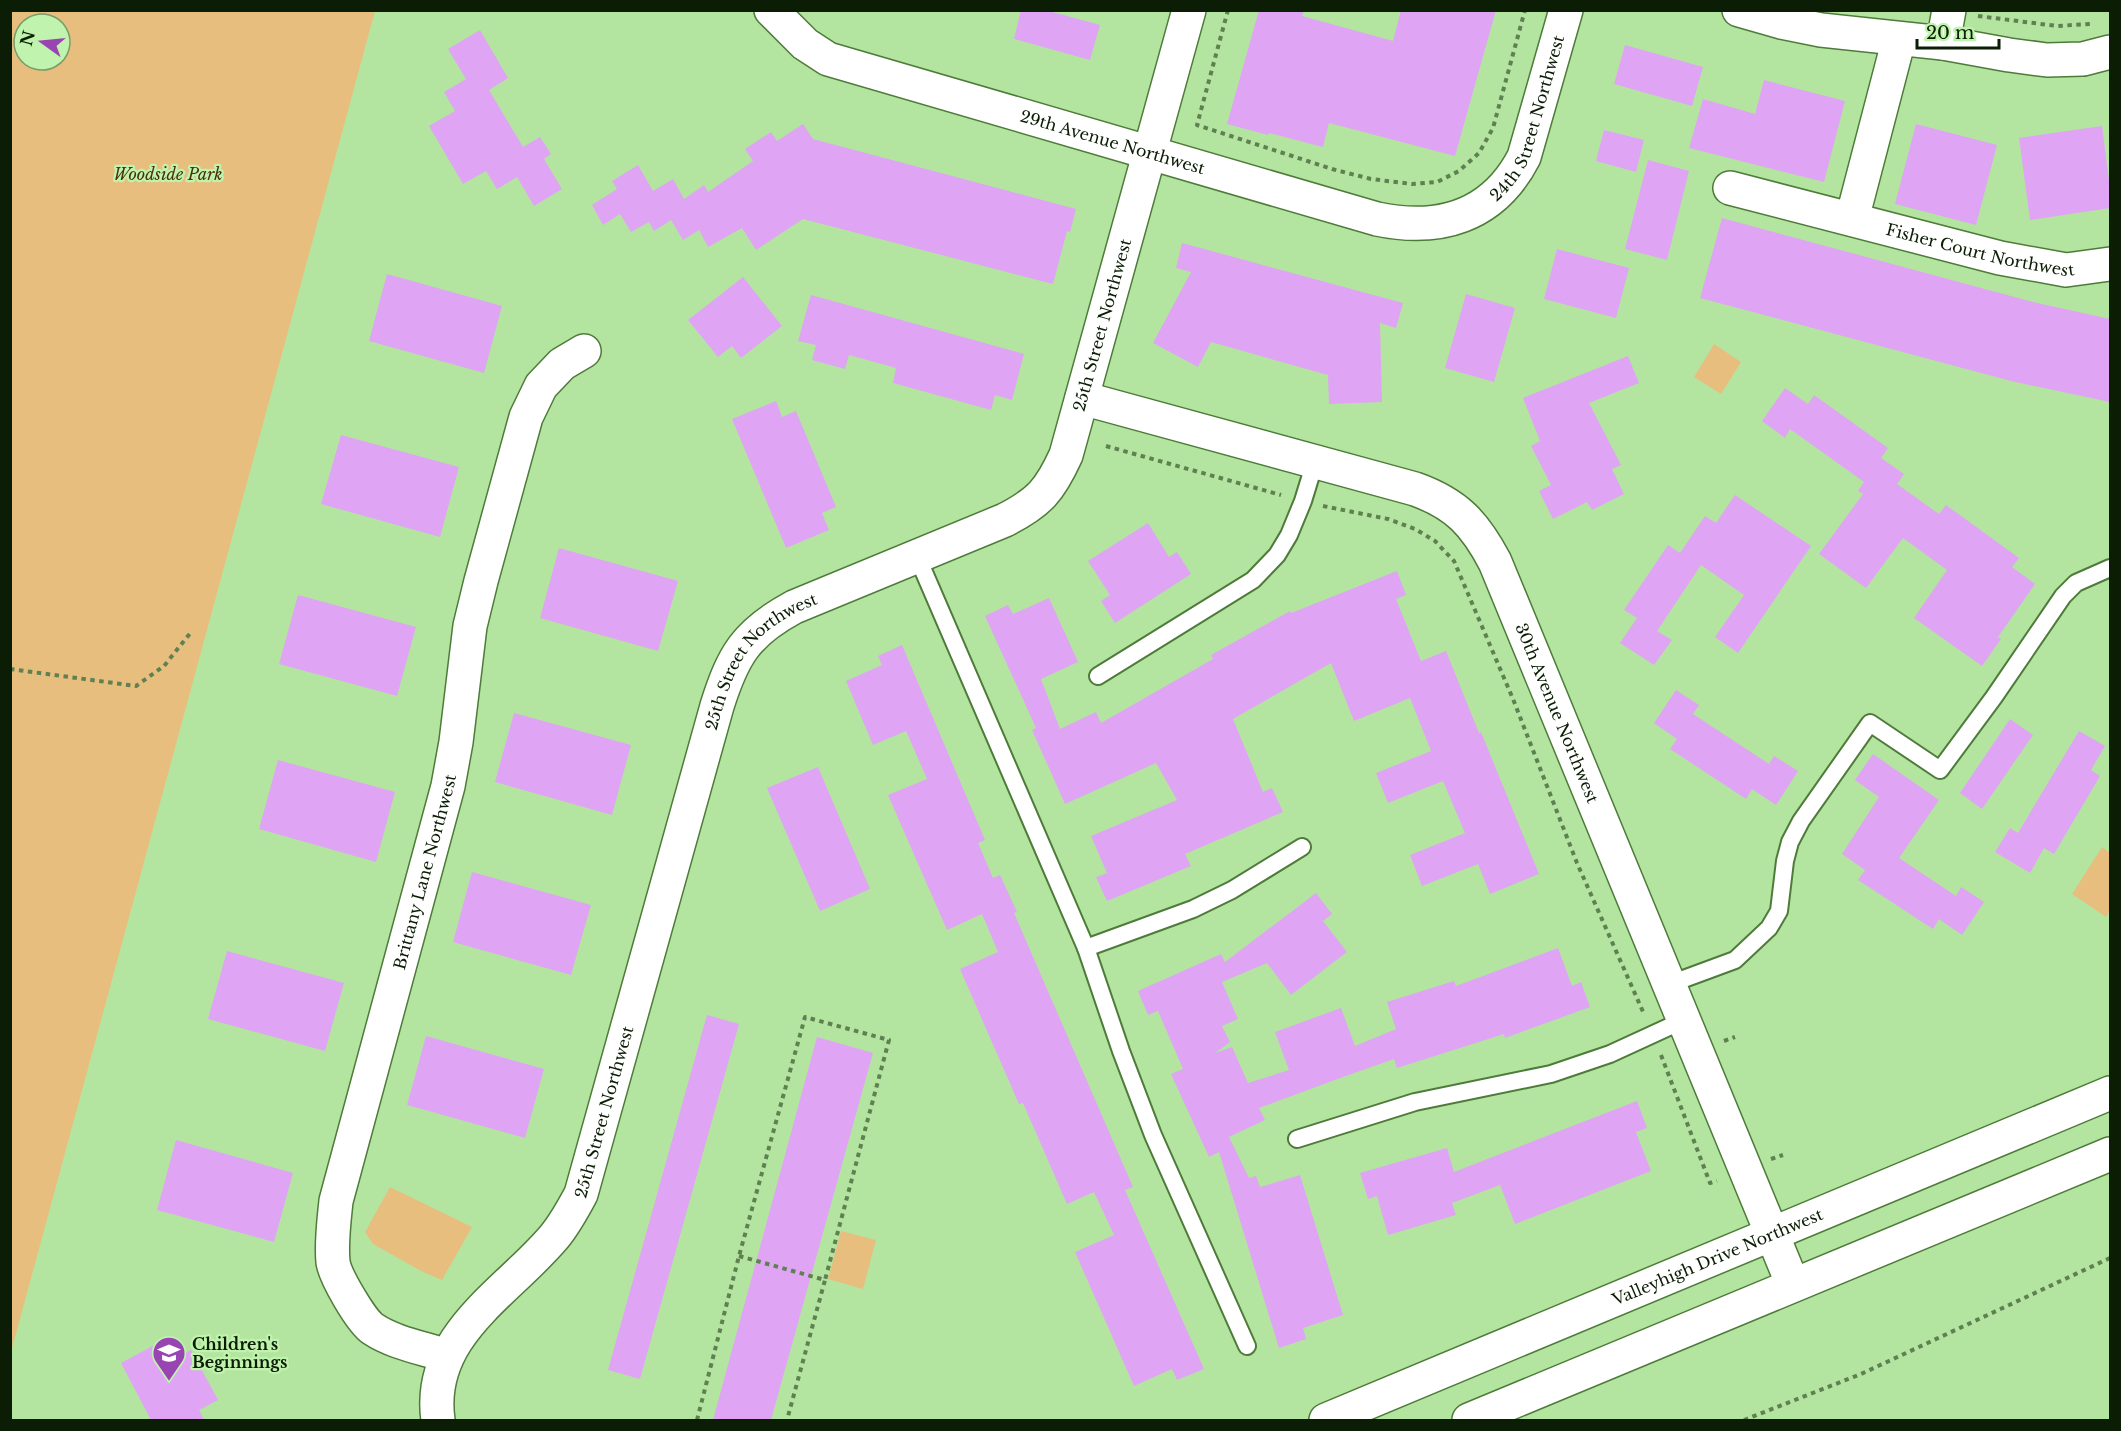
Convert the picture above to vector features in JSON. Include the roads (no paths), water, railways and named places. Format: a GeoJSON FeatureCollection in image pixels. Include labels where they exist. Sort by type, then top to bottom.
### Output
{"type":"FeatureCollection","features":[{"type":"Feature","properties":{"kind":"street","name":"29th Avenue Northwest"},"geometry":{"type":"LineString","coordinates":[[771,10],[805,44],[828,59],[1377,219],[1398,223],[1431,224],[1471,212]]}},
{"type":"Feature","properties":{"kind":"street","name":"25th Street Northwest"},"geometry":{"type":"LineString","coordinates":[[438,1420],[437,1397],[447,1356],[456,1339],[470,1321],[553,1238],[570,1215],[581,1194],[717,706],[730,668],[756,631],[774,618],[794,607],[1029,508],[1046,492],[1058,473],[1066,455],[1189,10]]}},
{"type":"Feature","properties":{"kind":"street","name":"24th Street Northwest"},"geometry":{"type":"LineString","coordinates":[[1471,212],[1501,189],[1524,157],[1566,10]]}},
{"type":"Feature","properties":{"kind":"street"},"geometry":{"type":"LineString","coordinates":[[1739,10],[1821,30],[1943,43],[2047,60],[2083,59],[2103,38]]}},
{"type":"Feature","properties":{"kind":"street"},"geometry":{"type":"LineString","coordinates":[[1943,43],[1962,13]]}},
{"type":"Feature","properties":{"kind":"street"},"geometry":{"type":"LineString","coordinates":[[1852,219],[1899,39]]}},
{"type":"Feature","properties":{"kind":"street","name":"Fisher Court Northwest"},"geometry":{"type":"LineString","coordinates":[[1730,188],[2038,266],[2066,270],[2110,264]]}},
{"type":"Feature","properties":{"kind":"street","name":"Brittany Lane Northwest"},"geometry":{"type":"LineString","coordinates":[[447,1356],[396,1340],[371,1329],[354,1307],[333,1264],[332,1239],[336,1201],[448,786],[456,742],[470,626],[526,417],[541,386],[562,364],[585,351]]}},
{"type":"Feature","properties":{"kind":"street","name":"30th Avenue Northwest"},"geometry":{"type":"LineString","coordinates":[[1082,398],[1434,496],[1461,513],[1483,540],[1499,572],[1670,984],[1792,1285]]}},
{"type":"Feature","properties":{"kind":"street","name":"Valleyhigh Drive Northwest"},"geometry":{"type":"LineString","coordinates":[[1326,1420],[2110,1093]]}},
{"type":"Feature","properties":{"kind":"street"},"geometry":{"type":"LineString","coordinates":[[1469,1420],[2110,1154]]}},
{"type":"Feature","properties":{"kind":"lane"},"geometry":{"type":"LineString","coordinates":[[1098,676],[1253,580],[1277,555],[1289,535],[1315,462]]}},
{"type":"Feature","properties":{"kind":"lane"},"geometry":{"type":"LineString","coordinates":[[916,556],[1086,948],[1149,1124],[1247,1346]]}},
{"type":"Feature","properties":{"kind":"lane"},"geometry":{"type":"LineString","coordinates":[[1670,984],[1735,960],[1769,928],[1779,911],[1785,861],[1790,842],[1870,723],[1940,770],[1995,697],[2063,596],[2076,582],[2110,568]]}},
{"type":"Feature","properties":{"kind":"lane"},"geometry":{"type":"LineString","coordinates":[[1086,948],[1193,909],[1222,895],[1302,847]]}},
{"type":"Feature","properties":{"kind":"lane"},"geometry":{"type":"LineString","coordinates":[[1297,1139],[1415,1102],[1551,1074],[1610,1054],[1684,1020]]}},
{"type":"Feature","properties":{"kind":"place","name":"Children's Beginnings"},"geometry":{"type":"Point","coordinates":[169,1382]}},
{"type":"Feature","properties":{"kind":"park label","name":"Woodside Park"},"geometry":{"type":"Point","coordinates":[168,174]}}]}
